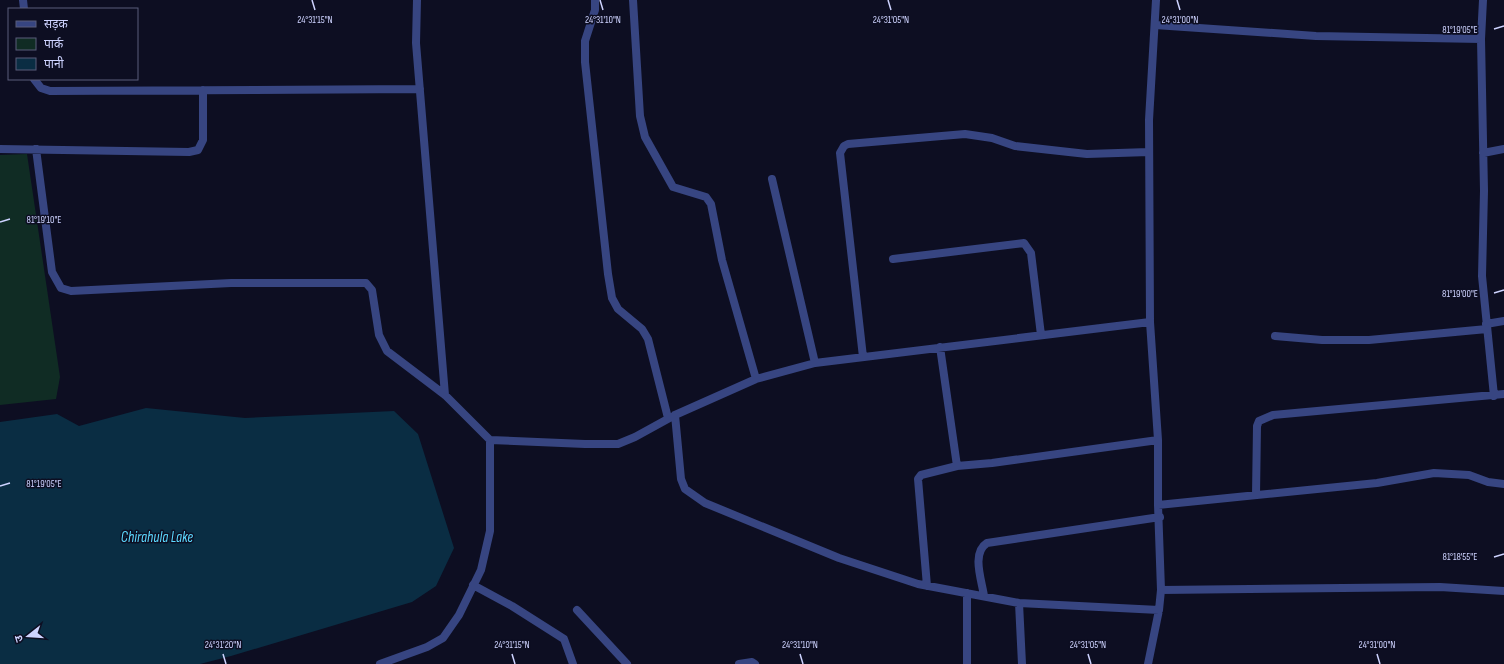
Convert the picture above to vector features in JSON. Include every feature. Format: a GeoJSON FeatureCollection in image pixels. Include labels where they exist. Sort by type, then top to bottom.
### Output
{"type":"FeatureCollection","features":[{"type":"Feature","properties":{"kind":"street"},"geometry":{"type":"LineString","coordinates":[[417,0],[416,43],[445,395]]}},
{"type":"Feature","properties":{"kind":"street"},"geometry":{"type":"LineString","coordinates":[[595,0],[595,10],[585,41],[585,62],[608,274],[612,298],[618,309],[642,329],[648,339],[672,416],[681,479],[685,489],[705,503],[839,558],[927,586],[1019,603],[1159,610]]}},
{"type":"Feature","properties":{"kind":"street"},"geometry":{"type":"LineString","coordinates":[[633,0],[640,116],[645,137],[673,187],[706,197],[711,204],[722,260],[756,379]]}},
{"type":"Feature","properties":{"kind":"street"},"geometry":{"type":"LineString","coordinates":[[1148,664],[1159,610],[1161,590],[1160,517],[1158,505],[1158,440],[1150,322],[1149,120],[1156,0]]}},
{"type":"Feature","properties":{"kind":"street"},"geometry":{"type":"LineString","coordinates":[[1483,0],[1482,276],[1494,396]]}},
{"type":"Feature","properties":{"kind":"street"},"geometry":{"type":"LineString","coordinates":[[1155,25],[1316,36],[1482,39]]}},
{"type":"Feature","properties":{"kind":"street"},"geometry":{"type":"LineString","coordinates":[[35,80],[41,88],[50,90],[420,89]]}},
{"type":"Feature","properties":{"kind":"street"},"geometry":{"type":"LineString","coordinates":[[0,149],[189,152],[198,150],[203,140],[203,90]]}},
{"type":"Feature","properties":{"kind":"street"},"geometry":{"type":"LineString","coordinates":[[863,357],[840,153],[844,146],[848,144],[965,134],[992,138],[1015,146],[1087,154],[1149,152]]}},
{"type":"Feature","properties":{"kind":"street"},"geometry":{"type":"LineString","coordinates":[[1483,153],[1504,149]]}},
{"type":"Feature","properties":{"kind":"street"},"geometry":{"type":"LineString","coordinates":[[36,150],[52,272],[60,288],[71,291],[231,283],[366,283],[372,290],[379,334],[387,351],[445,395],[490,440],[618,444],[672,416],[756,379],[815,363],[1150,322]]}},
{"type":"Feature","properties":{"kind":"street"},"geometry":{"type":"LineString","coordinates":[[772,179],[815,363]]}},
{"type":"Feature","properties":{"kind":"street"},"geometry":{"type":"LineString","coordinates":[[893,260],[1024,243],[1031,253],[1040,335]]}},
{"type":"Feature","properties":{"kind":"street"},"geometry":{"type":"LineString","coordinates":[[1275,336],[1369,340],[1486,327],[1504,321]]}},
{"type":"Feature","properties":{"kind":"street"},"geometry":{"type":"LineString","coordinates":[[940,347],[957,466]]}},
{"type":"Feature","properties":{"kind":"street"},"geometry":{"type":"LineString","coordinates":[[1256,495],[1257,426],[1259,421],[1273,415],[1504,394]]}},
{"type":"Feature","properties":{"kind":"street"},"geometry":{"type":"LineString","coordinates":[[380,664],[427,647],[443,638],[459,615],[481,570],[490,531],[490,440]]}},
{"type":"Feature","properties":{"kind":"street"},"geometry":{"type":"LineString","coordinates":[[927,586],[918,479],[921,474],[957,466],[992,463],[1158,440]]}},
{"type":"Feature","properties":{"kind":"street"},"geometry":{"type":"LineString","coordinates":[[1158,505],[1377,483],[1447,472],[1469,475],[1488,482],[1504,484]]}},
{"type":"Feature","properties":{"kind":"street"},"geometry":{"type":"LineString","coordinates":[[984,596],[978,557],[980,549],[987,543],[1160,517]]}},
{"type":"Feature","properties":{"kind":"street"},"geometry":{"type":"LineString","coordinates":[[473,585],[512,606],[564,639],[573,664]]}},
{"type":"Feature","properties":{"kind":"street"},"geometry":{"type":"LineString","coordinates":[[1161,590],[1440,587],[1504,591]]}},
{"type":"Feature","properties":{"kind":"street"},"geometry":{"type":"LineString","coordinates":[[967,593],[965,638],[967,664]]}},
{"type":"Feature","properties":{"kind":"street"},"geometry":{"type":"LineString","coordinates":[[1019,603],[1022,664]]}},
{"type":"Feature","properties":{"kind":"street"},"geometry":{"type":"LineString","coordinates":[[577,610],[627,664]]}},
{"type":"Feature","properties":{"kind":"street"},"geometry":{"type":"LineString","coordinates":[[739,664],[752,662],[755,664]]}},
{"type":"Feature","properties":{"kind":"green space"},"geometry":{"type":"Polygon","coordinates":[[[27,154],[60,377],[56,399],[0,405],[0,155],[27,154]]]}},
{"type":"Feature","properties":{"kind":"water","name":"Chirahula Lake"},"geometry":{"type":"Polygon","coordinates":[[[146,408],[245,418],[394,411],[418,434],[454,548],[436,586],[412,602],[200,664],[0,664],[0,422],[57,414],[79,426],[146,408]]]}}]}
